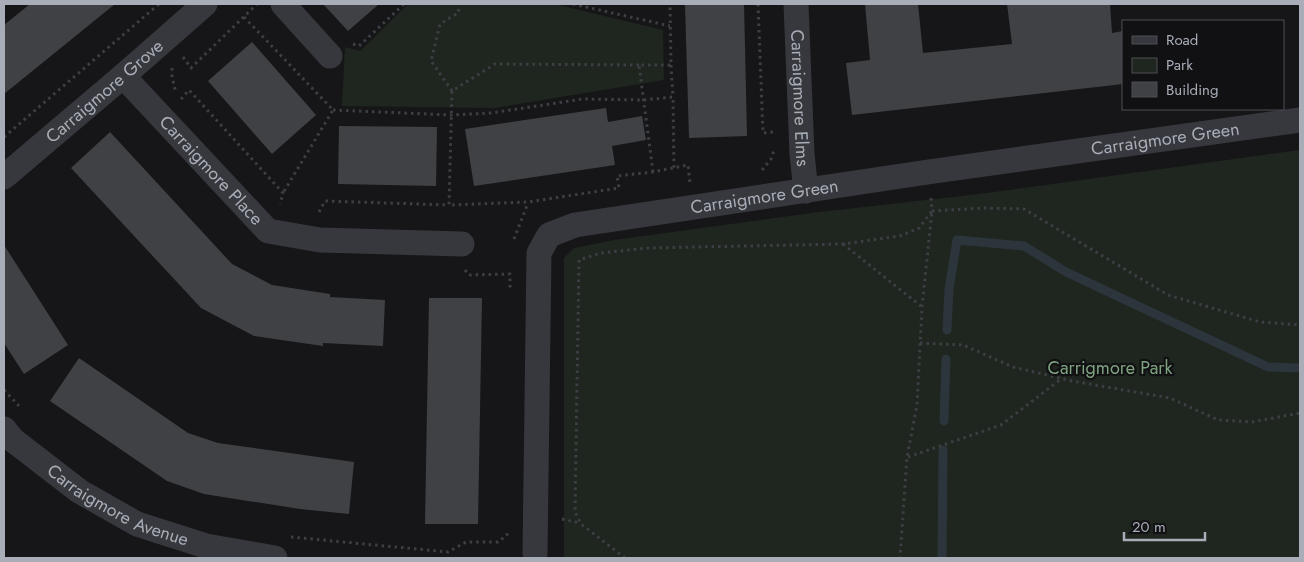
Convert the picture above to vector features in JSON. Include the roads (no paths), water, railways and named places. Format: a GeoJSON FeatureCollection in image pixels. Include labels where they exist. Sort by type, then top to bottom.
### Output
{"type":"FeatureCollection","features":[{"type":"Feature","properties":{"kind":"street","name":"Carraigmore Grove"},"geometry":{"type":"LineString","coordinates":[[4,177],[124,76],[205,4]]}},
{"type":"Feature","properties":{"kind":"street"},"geometry":{"type":"LineString","coordinates":[[283,4],[339,50]]}},
{"type":"Feature","properties":{"kind":"street","name":"Carraigmore Elms"},"geometry":{"type":"LineString","coordinates":[[796,4],[802,154],[806,191]]}},
{"type":"Feature","properties":{"kind":"street","name":"Carraigmore Place"},"geometry":{"type":"LineString","coordinates":[[124,76],[268,231],[320,240],[462,244]]}},
{"type":"Feature","properties":{"kind":"street","name":"Carraigmore Green"},"geometry":{"type":"LineString","coordinates":[[535,553],[539,253],[549,235],[575,225],[928,172],[1300,120]]}},
{"type":"Feature","properties":{"kind":"street","name":"Carraigmore Avenue"},"geometry":{"type":"LineString","coordinates":[[4,429],[13,440],[79,491],[137,524],[206,546],[280,547]]}},
{"type":"Feature","properties":{"kind":"waterway"},"geometry":{"type":"LineString","coordinates":[[947,330],[949,289],[957,240],[1024,246],[1066,272],[1268,367],[1300,368]]}},
{"type":"Feature","properties":{"kind":"waterway"},"geometry":{"type":"LineString","coordinates":[[944,421],[946,359]]}},
{"type":"Feature","properties":{"kind":"waterway"},"geometry":{"type":"LineString","coordinates":[[942,558],[943,450]]}},
{"type":"Feature","properties":{"kind":"park label","name":"Carrigmore Park"},"geometry":{"type":"Point","coordinates":[1110,368]}}]}
